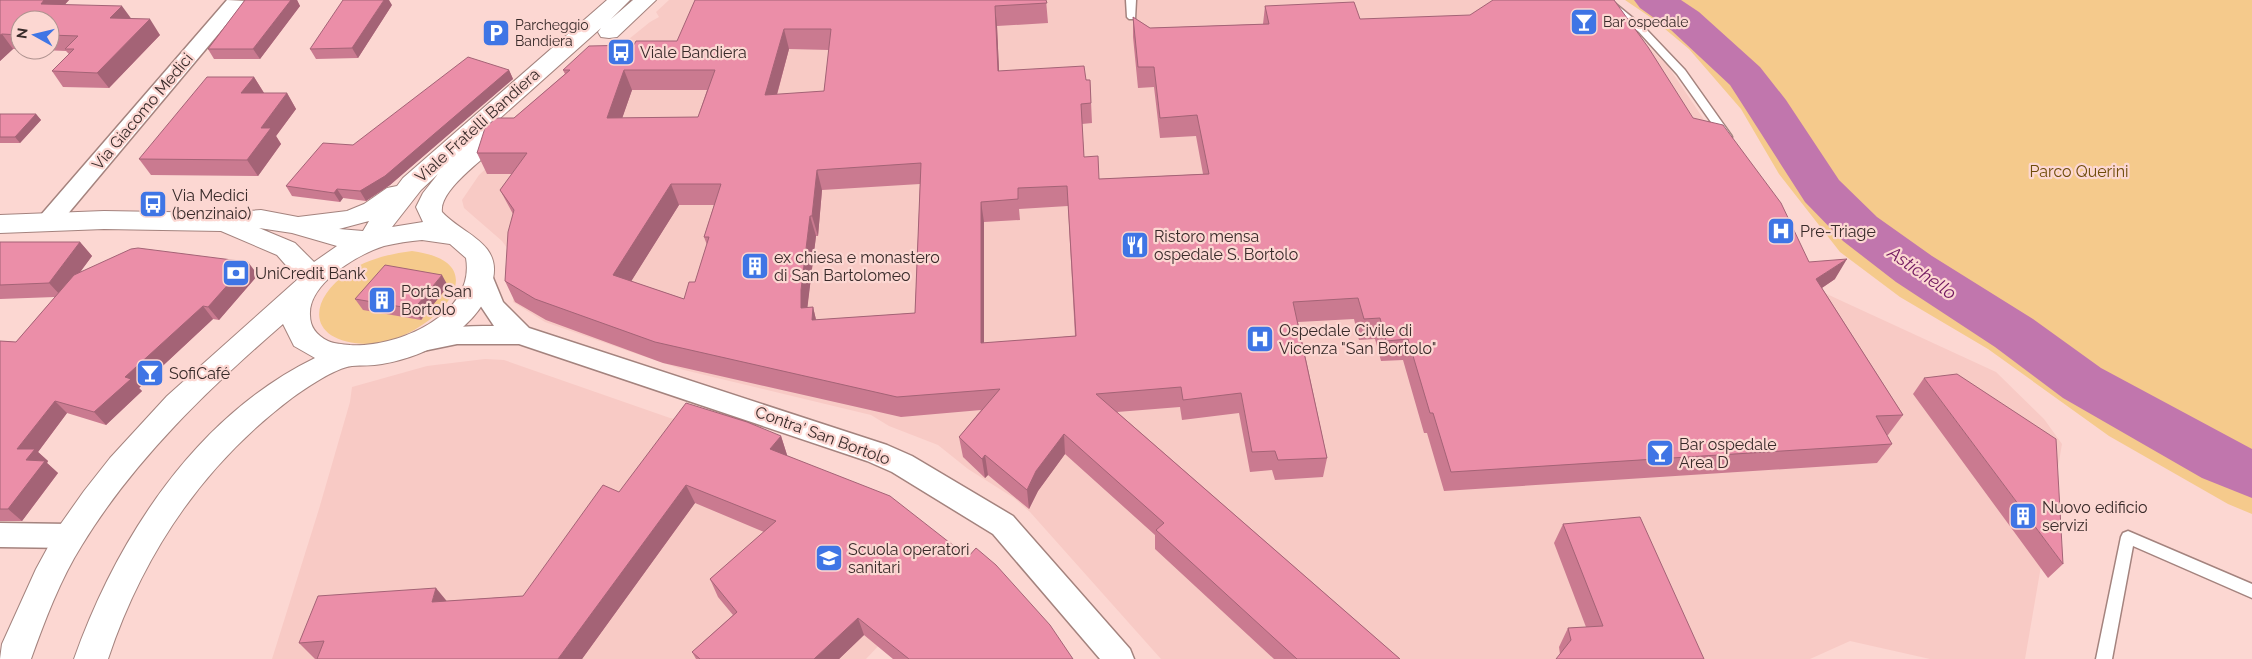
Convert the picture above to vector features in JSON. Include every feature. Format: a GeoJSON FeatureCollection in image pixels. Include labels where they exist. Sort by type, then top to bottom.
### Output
{"type":"FeatureCollection","features":[{"type":"Feature","properties":{"kind":"main road","name":"Viale Fratelli Bandiera"},"geometry":{"type":"LineString","coordinates":[[370,242],[384,217],[412,184],[620,0]]}},
{"type":"Feature","properties":{"kind":"main road","name":"Viale Fratelli Bandiera"},"geometry":{"type":"LineString","coordinates":[[460,238],[431,216],[429,208],[433,197],[441,186],[484,144],[646,0]]}},
{"type":"Feature","properties":{"kind":"main road"},"geometry":{"type":"LineString","coordinates":[[293,224],[350,219],[373,210],[412,184]]}},
{"type":"Feature","properties":{"kind":"main road"},"geometry":{"type":"LineString","coordinates":[[0,224],[150,220],[223,222],[261,220],[293,224],[344,239],[370,242]]}},
{"type":"Feature","properties":{"kind":"main road"},"geometry":{"type":"LineString","coordinates":[[223,222],[286,249],[308,285]]}},
{"type":"Feature","properties":{"kind":"main road"},"geometry":{"type":"LineString","coordinates":[[14,659],[33,610],[70,536],[105,487],[172,411],[218,365],[330,263],[370,242],[398,234],[422,231],[443,233],[460,238],[473,249],[480,260],[481,274],[476,291],[465,308],[447,325],[418,343],[371,356],[345,357],[315,368],[285,387],[252,414],[193,472],[161,513],[122,580],[104,619],[91,659]]}},
{"type":"Feature","properties":{"kind":"main road"},"geometry":{"type":"LineString","coordinates":[[308,285],[296,307],[295,322],[300,335],[310,346],[345,357]]}},
{"type":"Feature","properties":{"kind":"street","name":"Via Giacomo Medici"},"geometry":{"type":"LineString","coordinates":[[48,222],[236,1]]}},
{"type":"Feature","properties":{"kind":"street","name":"Contra' San Bortolo"},"geometry":{"type":"LineString","coordinates":[[481,274],[487,299],[499,317],[520,334]]}},
{"type":"Feature","properties":{"kind":"street","name":"Contra' San Bortolo"},"geometry":{"type":"LineString","coordinates":[[418,343],[457,335],[520,334],[766,414],[877,453],[902,464],[1003,525],[1119,659]]}},
{"type":"Feature","properties":{"kind":"street"},"geometry":{"type":"LineString","coordinates":[[0,535],[70,536]]}},
{"type":"Feature","properties":{"kind":"lane"},"geometry":{"type":"LineString","coordinates":[[1131,0],[1132,17]]}},
{"type":"Feature","properties":{"kind":"lane"},"geometry":{"type":"LineString","coordinates":[[1605,0],[1642,30],[1681,72],[1735,148]]}},
{"type":"Feature","properties":{"kind":"lane"},"geometry":{"type":"LineString","coordinates":[[2104,659],[2128,537],[2252,591]]}},
{"type":"Feature","properties":{"kind":"shaded area","name":"Ospedale Civile di Vicenza \"San Bortolo\""},"geometry":{"type":"Polygon","coordinates":[[[669,0],[1600,0],[1668,66],[1818,290],[1996,372],[2044,419],[2062,444],[2025,659],[1930,659],[1850,641],[1810,659],[1161,659],[1030,512],[1014,498],[968,469],[938,445],[889,426],[871,415],[684,370],[545,322],[513,302],[514,266],[510,252],[502,241],[464,208],[462,200],[479,175],[598,64],[650,22],[659,17],[656,12],[669,0]]]}},
{"type":"Feature","properties":{"kind":"shaded area"},"geometry":{"type":"Polygon","coordinates":[[[485,359],[504,360],[670,418],[694,422],[754,441],[787,455],[907,509],[915,520],[938,537],[952,542],[946,554],[957,563],[866,659],[272,659],[319,509],[350,402],[352,387],[427,366],[485,359]]]}},
{"type":"Feature","properties":{"kind":"green space","name":"Parco Querini"},"geometry":{"type":"Polygon","coordinates":[[[1625,0],[2252,0],[2252,514],[2228,504],[2109,436],[1988,349],[1900,297],[1840,252],[1779,174],[1741,109],[1689,49],[1653,19],[1625,0]]]}},
{"type":"Feature","properties":{"kind":"green space"},"geometry":{"type":"Polygon","coordinates":[[[412,251],[440,259],[454,271],[455,286],[447,302],[432,318],[412,331],[390,341],[368,344],[349,342],[334,337],[325,329],[320,320],[320,309],[324,297],[334,284],[348,272],[371,260],[412,251]]]}},
{"type":"Feature","properties":{"kind":"building"},"geometry":{"type":"Polygon","coordinates":[[[0,0],[44,0],[41,4],[122,6],[110,18],[150,19],[97,73],[52,71],[74,49],[65,49],[78,36],[60,35],[60,10],[10,10],[10,34],[0,35],[0,0]]]}},
{"type":"Feature","properties":{"kind":"building"},"geometry":{"type":"Polygon","coordinates":[[[245,0],[291,0],[253,49],[208,49],[245,0]]]}},
{"type":"Feature","properties":{"kind":"building"},"geometry":{"type":"Polygon","coordinates":[[[343,0],[384,0],[352,48],[310,49],[343,0]]]}},
{"type":"Feature","properties":{"kind":"building"},"geometry":{"type":"Polygon","coordinates":[[[695,0],[1046,0],[1047,3],[995,6],[998,71],[1084,66],[1086,80],[1090,80],[1091,103],[1081,104],[1084,157],[1098,156],[1099,179],[1209,174],[1197,115],[1160,118],[1154,67],[1138,67],[1133,17],[1150,28],[1269,24],[1265,6],[1354,2],[1360,19],[1470,15],[1493,0],[1614,0],[1648,47],[1693,118],[1723,125],[1781,203],[1809,262],[1847,259],[1816,279],[1903,415],[1876,416],[1892,444],[1451,472],[1433,413],[1430,413],[1408,339],[1386,341],[1380,318],[1364,319],[1358,298],[1293,302],[1327,458],[1278,460],[1275,451],[1252,452],[1241,393],[1183,400],[1181,387],[1096,394],[1400,659],[1297,659],[1156,530],[1164,523],[1064,434],[1036,471],[1027,490],[985,455],[982,459],[959,437],[1000,389],[897,397],[655,342],[535,299],[505,281],[508,232],[514,210],[500,190],[527,153],[477,153],[485,128],[496,118],[514,118],[570,70],[563,70],[589,46],[634,45],[636,41],[677,41],[695,0]],[[784,29],[765,95],[824,91],[831,29],[784,29]],[[624,70],[607,118],[698,117],[715,70],[624,70]],[[921,163],[817,170],[812,216],[810,216],[801,290],[801,308],[813,307],[812,320],[915,313],[921,163]],[[671,184],[613,275],[684,299],[689,282],[695,282],[709,237],[704,237],[721,184],[671,184]],[[1067,186],[1018,188],[1018,199],[981,202],[981,343],[1076,336],[1067,186]]]}},
{"type":"Feature","properties":{"kind":"building"},"geometry":{"type":"Polygon","coordinates":[[[468,57],[509,70],[385,176],[360,191],[337,189],[334,193],[286,186],[323,143],[353,145],[468,57]]]}},
{"type":"Feature","properties":{"kind":"building"},"geometry":{"type":"Polygon","coordinates":[[[207,77],[254,77],[241,93],[287,93],[261,128],[271,128],[247,160],[139,159],[207,77]]]}},
{"type":"Feature","properties":{"kind":"building"},"geometry":{"type":"Polygon","coordinates":[[[0,114],[36,114],[15,137],[0,137],[0,114]]]}},
{"type":"Feature","properties":{"kind":"building"},"geometry":{"type":"Polygon","coordinates":[[[0,242],[80,242],[49,283],[0,285],[0,242]]]}},
{"type":"Feature","properties":{"kind":"building"},"geometry":{"type":"Polygon","coordinates":[[[138,248],[248,262],[208,307],[203,306],[125,377],[131,379],[94,412],[55,401],[17,449],[35,449],[26,460],[45,461],[8,509],[0,509],[0,341],[16,342],[74,275],[131,249],[138,248]]]}},
{"type":"Feature","properties":{"kind":"building"},"geometry":{"type":"Polygon","coordinates":[[[385,265],[442,275],[414,309],[355,299],[385,265]]]}},
{"type":"Feature","properties":{"kind":"building"},"geometry":{"type":"Polygon","coordinates":[[[1957,374],[2056,439],[2063,564],[1924,378],[1957,374]]]}},
{"type":"Feature","properties":{"kind":"building"},"geometry":{"type":"Polygon","coordinates":[[[686,403],[747,422],[781,436],[770,449],[890,496],[968,557],[976,548],[996,565],[1050,625],[1073,659],[909,659],[858,618],[814,659],[700,659],[692,652],[737,612],[710,579],[776,521],[686,485],[558,659],[317,659],[324,641],[299,643],[318,596],[436,588],[432,602],[523,596],[603,485],[619,492],[686,403]]]}},
{"type":"Feature","properties":{"kind":"building"},"geometry":{"type":"Polygon","coordinates":[[[1640,517],[1704,659],[1556,659],[1571,640],[1568,628],[1603,626],[1563,524],[1640,517]]]}},
{"type":"Feature","properties":{"kind":"waterway","name":"Astichello"},"geometry":{"type":"LineString","coordinates":[[1654,0],[1685,21],[1745,76],[1770,110],[1822,191],[1860,229],[1914,269],[2014,333],[2082,383],[2222,461],[2252,474]]}},
{"type":"Feature","properties":{"kind":"place","name":"Bar ospedale"},"geometry":{"type":"Point","coordinates":[1584,22]}},
{"type":"Feature","properties":{"kind":"place","name":"Parcheggio Bandiera"},"geometry":{"type":"Point","coordinates":[496,33]}},
{"type":"Feature","properties":{"kind":"place","name":"Viale Bandiera"},"geometry":{"type":"Point","coordinates":[621,52]}},
{"type":"Feature","properties":{"kind":"place","name":"Via Medici (benzinaio)"},"geometry":{"type":"Point","coordinates":[153,204]}},
{"type":"Feature","properties":{"kind":"place","name":"Pre-Triage"},"geometry":{"type":"Point","coordinates":[1781,231]}},
{"type":"Feature","properties":{"kind":"place","name":"Ristoro mensa ospedale S. Bortolo"},"geometry":{"type":"Point","coordinates":[1135,245]}},
{"type":"Feature","properties":{"kind":"place","name":"ex chiesa e monastero di San Bartolomeo"},"geometry":{"type":"Point","coordinates":[755,266]}},
{"type":"Feature","properties":{"kind":"place","name":"UniCredit Bank"},"geometry":{"type":"Point","coordinates":[236,273]}},
{"type":"Feature","properties":{"kind":"place","name":"Porta San Bortolo"},"geometry":{"type":"Point","coordinates":[382,300]}},
{"type":"Feature","properties":{"kind":"place","name":"Ospedale Civile di Vicenza \"San Bortolo\""},"geometry":{"type":"Point","coordinates":[1260,339]}},
{"type":"Feature","properties":{"kind":"place","name":"SofiCafé"},"geometry":{"type":"Point","coordinates":[150,373]}},
{"type":"Feature","properties":{"kind":"place","name":"Bar ospedale Area D"},"geometry":{"type":"Point","coordinates":[1660,453]}},
{"type":"Feature","properties":{"kind":"place","name":"Nuovo edificio servizi"},"geometry":{"type":"Point","coordinates":[2023,516]}},
{"type":"Feature","properties":{"kind":"place","name":"Scuola operatori sanitari"},"geometry":{"type":"Point","coordinates":[829,558]}}]}
